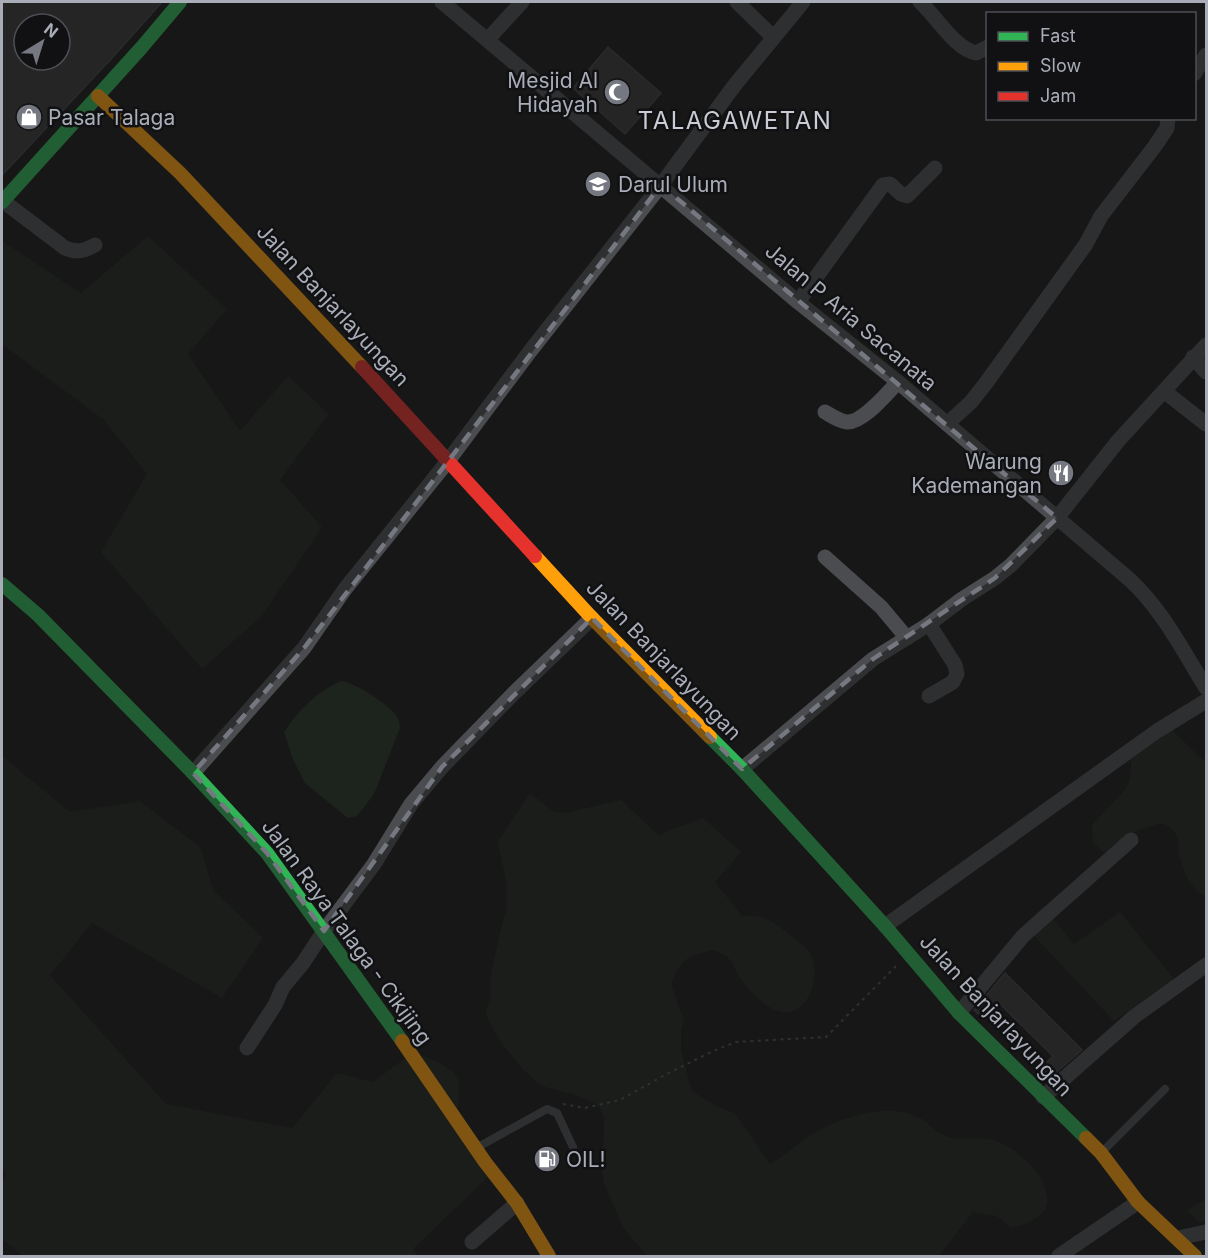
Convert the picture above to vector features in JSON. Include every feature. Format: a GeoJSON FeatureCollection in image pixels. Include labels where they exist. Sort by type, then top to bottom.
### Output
{"type":"FeatureCollection","features":[{"type":"Feature","properties":{"kind":"street"},"geometry":{"type":"LineString","coordinates":[[95,245],[84,251],[65,248],[2,202],[180,2]]}},
{"type":"Feature","properties":{"kind":"street","name":"Jalan P Aria Sacanata"},"geometry":{"type":"LineString","coordinates":[[442,2],[798,302],[898,382],[1146,594],[1206,688]]}},
{"type":"Feature","properties":{"kind":"street"},"geometry":{"type":"LineString","coordinates":[[488,39],[522,2]]}},
{"type":"Feature","properties":{"kind":"street"},"geometry":{"type":"LineString","coordinates":[[737,2],[773,37]]}},
{"type":"Feature","properties":{"kind":"street"},"geometry":{"type":"LineString","coordinates":[[193,773],[304,648],[345,589],[448,460],[773,37],[803,2]]}},
{"type":"Feature","properties":{"kind":"street"},"geometry":{"type":"LineString","coordinates":[[920,2],[967,51],[976,53],[986,48]]}},
{"type":"Feature","properties":{"kind":"street"},"geometry":{"type":"LineString","coordinates":[[1196,71],[1206,55]]}},
{"type":"Feature","properties":{"kind":"street","name":"Jalan Banjarlayungan"},"geometry":{"type":"LineString","coordinates":[[98,96],[180,173],[592,618],[742,769],[885,926],[960,1013],[1101,1153],[1138,1202],[1178,1238],[1195,1257]]}},
{"type":"Feature","properties":{"kind":"street"},"geometry":{"type":"LineString","coordinates":[[947,424],[971,402],[992,375],[1086,244],[1101,216],[1155,146],[1167,128],[1168,120]]}},
{"type":"Feature","properties":{"kind":"street"},"geometry":{"type":"LineString","coordinates":[[798,302],[883,185],[890,184],[901,194],[908,196],[935,168]]}},
{"type":"Feature","properties":{"kind":"street"},"geometry":{"type":"LineString","coordinates":[[742,769],[873,659],[929,624],[1011,565],[1057,518],[1118,441],[1206,345]]}},
{"type":"Feature","properties":{"kind":"street"},"geometry":{"type":"LineString","coordinates":[[1193,357],[1206,372]]}},
{"type":"Feature","properties":{"kind":"street"},"geometry":{"type":"LineString","coordinates":[[825,412],[840,421],[849,422],[867,413],[898,382]]}},
{"type":"Feature","properties":{"kind":"street"},"geometry":{"type":"LineString","coordinates":[[1164,391],[1206,424]]}},
{"type":"Feature","properties":{"kind":"street"},"geometry":{"type":"LineString","coordinates":[[825,557],[881,607],[907,638]]}},
{"type":"Feature","properties":{"kind":"street","name":"Jalan Raya Talaga - Cikijing"},"geometry":{"type":"LineString","coordinates":[[2,584],[38,615],[193,773],[267,853],[517,1203],[522,1215],[549,1257]]}},
{"type":"Feature","properties":{"kind":"street"},"geometry":{"type":"LineString","coordinates":[[247,1048],[275,1005],[283,987],[375,864],[411,804],[442,767],[514,693],[592,618]]}},
{"type":"Feature","properties":{"kind":"street"},"geometry":{"type":"LineString","coordinates":[[929,624],[955,665],[957,674],[953,682],[929,696]]}},
{"type":"Feature","properties":{"kind":"street"},"geometry":{"type":"LineString","coordinates":[[885,926],[1157,731],[1206,701]]}},
{"type":"Feature","properties":{"kind":"street"},"geometry":{"type":"LineString","coordinates":[[960,1013],[1023,936],[1131,840]]}},
{"type":"Feature","properties":{"kind":"street"},"geometry":{"type":"LineString","coordinates":[[1043,1097],[1135,1016],[1206,965]]}},
{"type":"Feature","properties":{"kind":"street"},"geometry":{"type":"LineString","coordinates":[[1059,1257],[1138,1202]]}},
{"type":"Feature","properties":{"kind":"street"},"geometry":{"type":"LineString","coordinates":[[472,1242],[517,1203]]}},
{"type":"Feature","properties":{"kind":"street"},"geometry":{"type":"LineString","coordinates":[[1178,1238],[1206,1232]]}},
{"type":"Feature","properties":{"kind":"lane"},"geometry":{"type":"LineString","coordinates":[[1101,1153],[1165,1089]]}},
{"type":"Feature","properties":{"kind":"lane"},"geometry":{"type":"LineString","coordinates":[[476,1148],[547,1109],[557,1113],[573,1147]]}},
{"type":"Feature","properties":{"kind":"path"},"geometry":{"type":"LineString","coordinates":[[556,1103],[585,1108],[620,1100],[713,1051],[736,1042],[826,1037],[908,953]]}},
{"type":"Feature","properties":{"kind":"highlighted area"},"geometry":{"type":"Polygon","coordinates":[[[661,185],[1057,518],[995,578],[873,659],[742,769],[592,618],[442,767],[324,931],[267,853],[193,773],[304,648],[661,185]]]}},
{"type":"Feature","properties":{"kind":"shaded area"},"geometry":{"type":"Polygon","coordinates":[[[148,236],[227,309],[188,354],[240,431],[288,376],[329,414],[280,480],[322,527],[262,616],[202,669],[101,552],[147,474],[104,420],[2,344],[2,241],[81,293],[148,236]]]}},
{"type":"Feature","properties":{"kind":"shaded area"},"geometry":{"type":"Polygon","coordinates":[[[341,681],[355,685],[380,701],[398,718],[400,727],[374,794],[357,816],[348,818],[305,783],[293,759],[284,732],[309,702],[341,681]]]}},
{"type":"Feature","properties":{"kind":"shaded area"},"geometry":{"type":"Polygon","coordinates":[[[1162,720],[1204,761],[1206,759],[1206,896],[1195,889],[1188,879],[1179,853],[1177,836],[1170,827],[1161,823],[1134,832],[1123,847],[1106,854],[1093,843],[1092,825],[1123,792],[1131,775],[1131,756],[1162,720]]]}},
{"type":"Feature","properties":{"kind":"shaded area"},"geometry":{"type":"Polygon","coordinates":[[[2,756],[70,812],[140,801],[201,848],[213,890],[263,938],[222,998],[92,923],[50,975],[166,1104],[292,1128],[337,1073],[373,1082],[413,1052],[438,1062],[454,1073],[459,1081],[458,1125],[492,1173],[413,1249],[418,1256],[23,1256],[2,1239],[2,1186],[6,1173],[2,1166],[2,756]]]}},
{"type":"Feature","properties":{"kind":"shaded area"},"geometry":{"type":"Polygon","coordinates":[[[530,793],[553,811],[565,813],[621,800],[658,835],[703,818],[741,852],[715,882],[742,916],[765,918],[788,933],[809,951],[814,968],[812,988],[804,1004],[788,1012],[781,1012],[766,1005],[738,975],[729,959],[713,950],[691,957],[682,963],[671,984],[684,1021],[681,1031],[681,1050],[692,1091],[718,1107],[735,1113],[770,1164],[811,1135],[835,1122],[871,1112],[900,1111],[920,1118],[946,1136],[987,1139],[1005,1145],[1014,1151],[1031,1165],[1043,1183],[1048,1199],[1045,1210],[1036,1218],[1020,1226],[1011,1227],[997,1216],[973,1212],[939,1256],[647,1256],[623,1227],[604,1184],[602,1166],[604,1118],[600,1108],[576,1095],[545,1087],[537,1082],[522,1069],[498,1038],[488,1020],[486,1011],[491,995],[490,979],[507,901],[506,881],[498,841],[530,793]]]}},
{"type":"Feature","properties":{"kind":"shaded area"},"geometry":{"type":"Polygon","coordinates":[[[1043,907],[1074,944],[1120,912],[1174,979],[1114,1021],[1024,925],[1043,907]]]}},
{"type":"Feature","properties":{"kind":"shaded area"},"geometry":{"type":"Polygon","coordinates":[[[1206,1199],[1206,1221],[1198,1222],[1187,1210],[1206,1199]]]}},
{"type":"Feature","properties":{"kind":"building","name":"Pasar Talaga"},"geometry":{"type":"Polygon","coordinates":[[[2,2],[162,2],[2,175],[2,2]]]}},
{"type":"Feature","properties":{"kind":"building"},"geometry":{"type":"Polygon","coordinates":[[[608,47],[661,93],[625,134],[573,88],[608,47]]]}},
{"type":"Feature","properties":{"kind":"building"},"geometry":{"type":"Polygon","coordinates":[[[1005,973],[1082,1050],[1046,1081],[1037,1072],[1053,1056],[1000,1004],[984,1020],[974,1010],[1005,973]]]}},
{"type":"Feature","properties":{"kind":"traffic: fast"},"geometry":{"type":"LineString","coordinates":[[2,202],[180,2]]}},
{"type":"Feature","properties":{"kind":"traffic: fast"},"geometry":{"type":"LineString","coordinates":[[2,584],[38,615],[193,773],[267,853],[402,1041]]}},
{"type":"Feature","properties":{"kind":"traffic: fast"},"geometry":{"type":"LineString","coordinates":[[710,737],[885,926],[959,1013],[1086,1138]]}},
{"type":"Feature","properties":{"kind":"traffic: slow"},"geometry":{"type":"LineString","coordinates":[[98,96],[180,173],[362,367]]}},
{"type":"Feature","properties":{"kind":"traffic: slow"},"geometry":{"type":"LineString","coordinates":[[535,556],[592,618],[710,737]]}},
{"type":"Feature","properties":{"kind":"traffic: slow"},"geometry":{"type":"LineString","coordinates":[[402,1041],[485,1162],[517,1203],[549,1256]]}},
{"type":"Feature","properties":{"kind":"traffic: slow"},"geometry":{"type":"LineString","coordinates":[[1086,1138],[1101,1153],[1138,1202],[1195,1256]]}},
{"type":"Feature","properties":{"kind":"traffic: jam"},"geometry":{"type":"LineString","coordinates":[[362,367],[535,556]]}},
{"type":"Feature","properties":{"kind":"place","name":"Mesjid Al Hidayah"},"geometry":{"type":"Point","coordinates":[617,92]}},
{"type":"Feature","properties":{"kind":"place","name":"Pasar Talaga"},"geometry":{"type":"Point","coordinates":[29,117]}},
{"type":"Feature","properties":{"kind":"place","name":"Darul Ulum"},"geometry":{"type":"Point","coordinates":[598,184]}},
{"type":"Feature","properties":{"kind":"place","name":"Warung Kademangan"},"geometry":{"type":"Point","coordinates":[1061,473]}},
{"type":"Feature","properties":{"kind":"place","name":"OIL!"},"geometry":{"type":"Point","coordinates":[547,1159]}},
{"type":"Feature","properties":{"kind":"district","name":"TALAGAWETAN"},"geometry":{"type":"Point","coordinates":[735,120]}}]}
